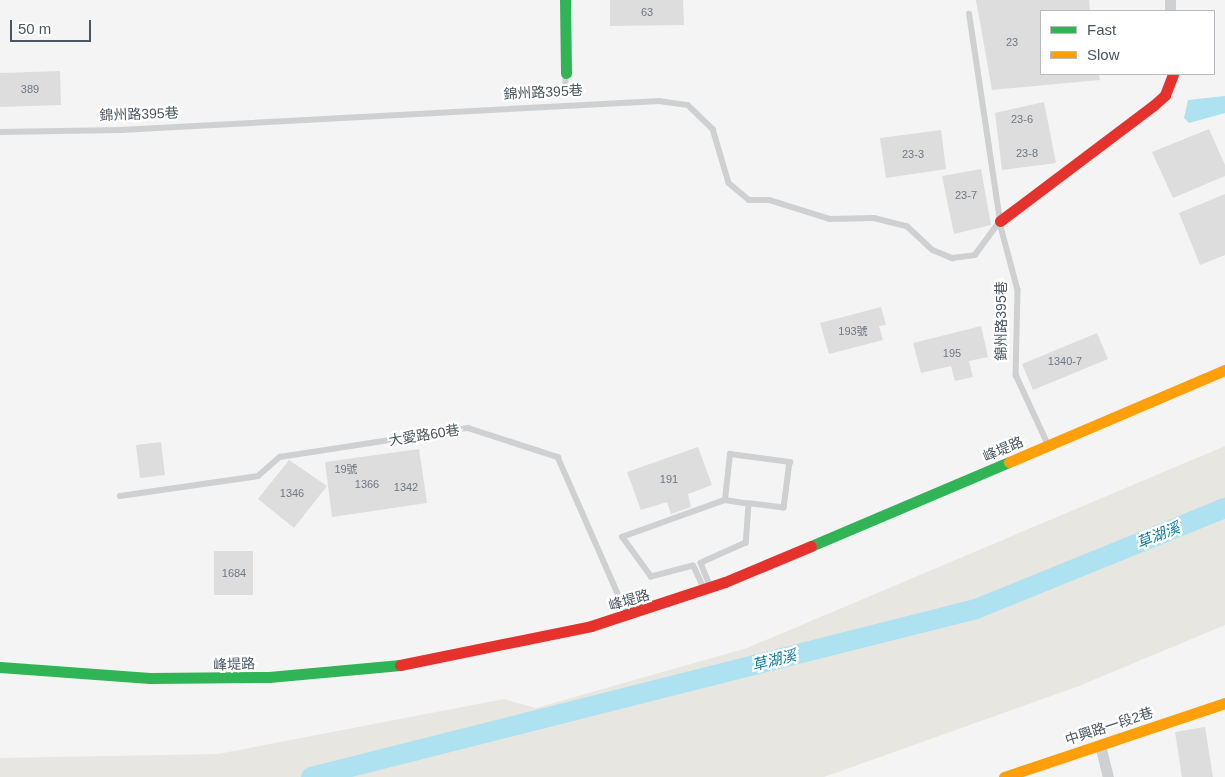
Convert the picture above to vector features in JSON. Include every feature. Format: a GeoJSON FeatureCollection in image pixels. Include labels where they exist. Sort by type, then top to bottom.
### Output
{"type":"FeatureCollection","features":[{"type":"Feature","properties":{"kind":"street"},"geometry":{"type":"LineString","coordinates":[[565,0],[566,73]]}},
{"type":"Feature","properties":{"kind":"street","name":"錦州路395巷"},"geometry":{"type":"LineString","coordinates":[[1000,222],[1154,105],[1165,95],[1173,75]]}},
{"type":"Feature","properties":{"kind":"street","name":"峰堤路"},"geometry":{"type":"LineString","coordinates":[[0,666],[150,678],[269,678],[399,665],[627,616],[708,588],[1049,446],[1225,370]]}},
{"type":"Feature","properties":{"kind":"street","name":"中興路一段2巷"},"geometry":{"type":"LineString","coordinates":[[1004,777],[1225,703]]}},
{"type":"Feature","properties":{"kind":"street"},"geometry":{"type":"LineString","coordinates":[[1100,744],[1108,777]]}},
{"type":"Feature","properties":{"kind":"lane","name":"錦州路395巷"},"geometry":{"type":"LineString","coordinates":[[969,14],[1000,222],[1018,290],[1016,375],[1049,446]]}},
{"type":"Feature","properties":{"kind":"lane"},"geometry":{"type":"LineString","coordinates":[[566,73],[566,93]]}},
{"type":"Feature","properties":{"kind":"lane","name":"錦州路395巷"},"geometry":{"type":"LineString","coordinates":[[0,132],[121,130],[659,101],[688,105],[713,129],[729,183],[749,200],[798,207],[830,219],[874,218],[907,226],[933,250],[952,258],[975,255],[1000,222]]}},
{"type":"Feature","properties":{"kind":"lane","name":"大愛路60巷"},"geometry":{"type":"LineString","coordinates":[[120,496],[258,476],[280,457],[468,428],[558,457],[627,616]]}},
{"type":"Feature","properties":{"kind":"lane"},"geometry":{"type":"LineString","coordinates":[[708,588],[693,566],[651,577],[622,537],[724,500],[784,508],[790,462],[730,454],[724,500]]}},
{"type":"Feature","properties":{"kind":"lane"},"geometry":{"type":"LineString","coordinates":[[708,588],[701,563],[746,543],[749,504]]}},
{"type":"Feature","properties":{"kind":"sand"},"geometry":{"type":"Polygon","coordinates":[[[1225,446],[1225,625],[1079,686],[824,777],[0,777],[0,758],[218,754],[504,699],[536,708],[747,648],[1225,446]]]}},
{"type":"Feature","properties":{"kind":"water"},"geometry":{"type":"Polygon","coordinates":[[[1225,96],[1225,113],[1189,123],[1184,118],[1188,100],[1225,96]]]}},
{"type":"Feature","properties":{"kind":"building"},"geometry":{"type":"Polygon","coordinates":[[[610,0],[683,0],[684,25],[610,26],[610,0]]]}},
{"type":"Feature","properties":{"kind":"building"},"geometry":{"type":"Polygon","coordinates":[[[976,0],[1089,0],[1090,10],[1040,10],[1040,75],[1099,75],[1100,80],[992,90],[976,0]]]}},
{"type":"Feature","properties":{"kind":"building"},"geometry":{"type":"Polygon","coordinates":[[[60,71],[61,105],[0,107],[0,73],[60,71]]]}},
{"type":"Feature","properties":{"kind":"building"},"geometry":{"type":"Polygon","coordinates":[[[1044,102],[1056,163],[1002,170],[995,113],[1044,102]]]}},
{"type":"Feature","properties":{"kind":"building"},"geometry":{"type":"Polygon","coordinates":[[[1209,129],[1225,165],[1225,176],[1173,198],[1152,152],[1209,129]]]}},
{"type":"Feature","properties":{"kind":"building"},"geometry":{"type":"Polygon","coordinates":[[[941,130],[946,169],[886,178],[880,138],[941,130]]]}},
{"type":"Feature","properties":{"kind":"building"},"geometry":{"type":"Polygon","coordinates":[[[981,169],[991,225],[954,234],[942,176],[981,169]]]}},
{"type":"Feature","properties":{"kind":"building"},"geometry":{"type":"Polygon","coordinates":[[[1225,194],[1225,255],[1200,265],[1179,213],[1225,194]]]}},
{"type":"Feature","properties":{"kind":"building"},"geometry":{"type":"Polygon","coordinates":[[[881,307],[886,325],[879,326],[883,340],[829,354],[820,323],[881,307]]]}},
{"type":"Feature","properties":{"kind":"building"},"geometry":{"type":"Polygon","coordinates":[[[981,326],[988,357],[969,361],[973,377],[955,381],[951,366],[921,373],[913,343],[981,326]]]}},
{"type":"Feature","properties":{"kind":"building"},"geometry":{"type":"Polygon","coordinates":[[[1097,333],[1108,359],[1033,390],[1022,364],[1097,333]]]}},
{"type":"Feature","properties":{"kind":"building"},"geometry":{"type":"Polygon","coordinates":[[[161,442],[165,475],[140,478],[136,445],[161,442]]]}},
{"type":"Feature","properties":{"kind":"building"},"geometry":{"type":"Polygon","coordinates":[[[698,447],[712,485],[688,494],[691,507],[671,514],[667,502],[641,510],[627,472],[698,447]]]}},
{"type":"Feature","properties":{"kind":"building"},"geometry":{"type":"Polygon","coordinates":[[[419,449],[427,503],[332,517],[325,462],[419,449]]]}},
{"type":"Feature","properties":{"kind":"building"},"geometry":{"type":"Polygon","coordinates":[[[289,460],[327,486],[294,528],[258,499],[289,460]]]}},
{"type":"Feature","properties":{"kind":"building"},"geometry":{"type":"Polygon","coordinates":[[[214,551],[253,551],[253,595],[214,595],[214,551]]]}},
{"type":"Feature","properties":{"kind":"building"},"geometry":{"type":"Polygon","coordinates":[[[1205,727],[1213,777],[1182,777],[1175,732],[1205,727]]]}},
{"type":"Feature","properties":{"kind":"waterway","name":"草湖溪"},"geometry":{"type":"LineString","coordinates":[[311,777],[976,609],[1225,508]]}},
{"type":"Feature","properties":{"kind":"traffic: fast"},"geometry":{"type":"LineString","coordinates":[[565,0],[566,73]]}},
{"type":"Feature","properties":{"kind":"traffic: fast"},"geometry":{"type":"LineString","coordinates":[[811,546],[1009,462]]}},
{"type":"Feature","properties":{"kind":"traffic: fast"},"geometry":{"type":"LineString","coordinates":[[0,667],[150,678],[269,677],[400,665]]}},
{"type":"Feature","properties":{"kind":"traffic: slow"},"geometry":{"type":"LineString","coordinates":[[1009,462],[1225,370]]}},
{"type":"Feature","properties":{"kind":"traffic: slow"},"geometry":{"type":"LineString","coordinates":[[1004,777],[1225,703]]}},
{"type":"Feature","properties":{"kind":"traffic: jam"},"geometry":{"type":"LineString","coordinates":[[1000,221],[1154,105],[1165,95],[1173,75]]}},
{"type":"Feature","properties":{"kind":"traffic: jam"},"geometry":{"type":"LineString","coordinates":[[400,665],[591,626],[725,582],[811,546]]}}]}
